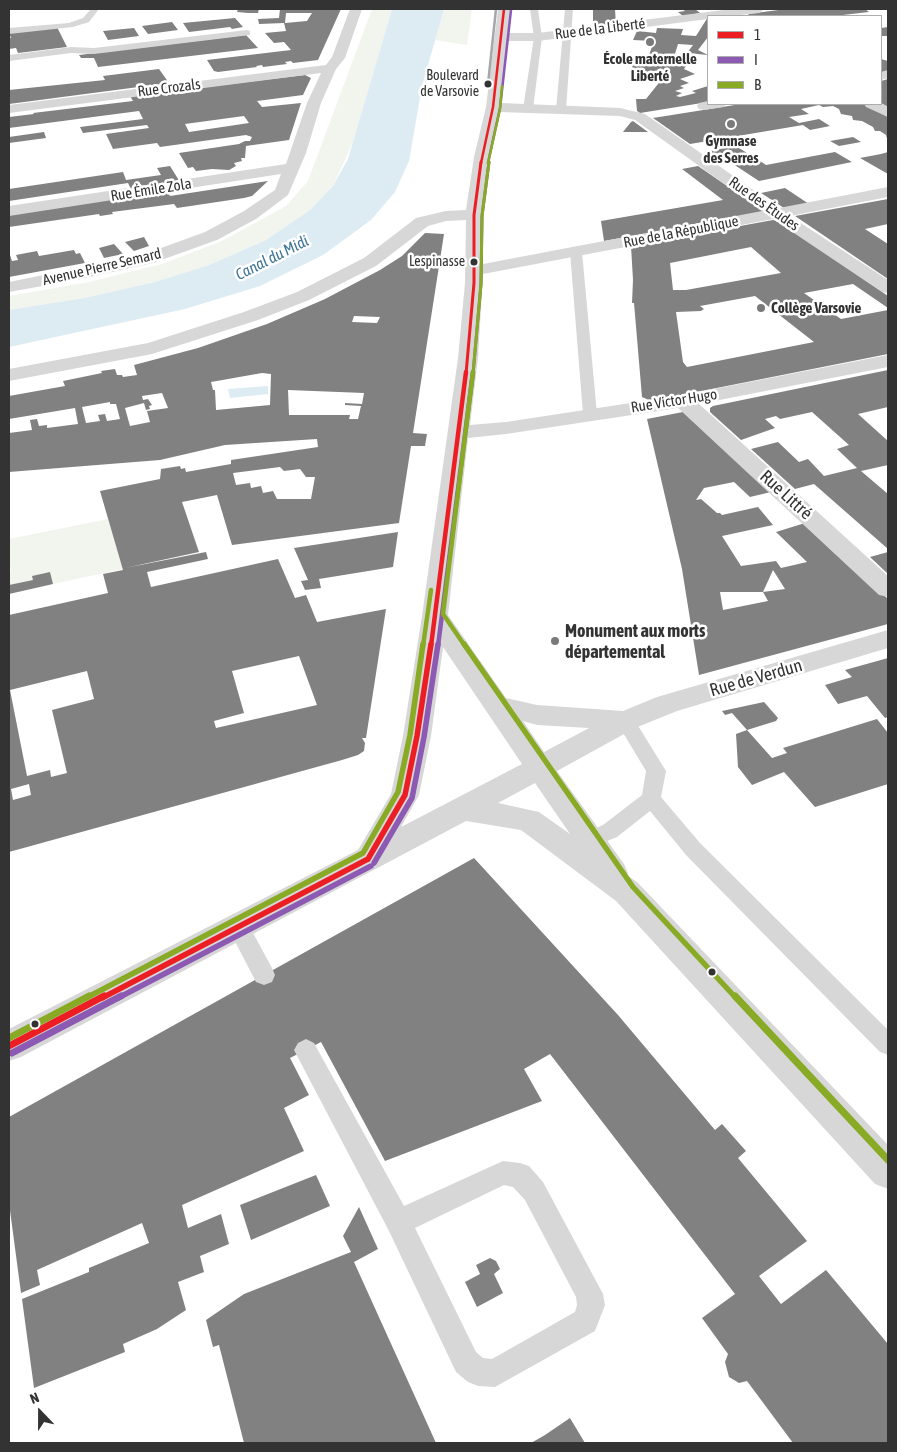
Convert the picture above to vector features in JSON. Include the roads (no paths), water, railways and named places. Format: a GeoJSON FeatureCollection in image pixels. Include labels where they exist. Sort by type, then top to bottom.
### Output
{"type":"FeatureCollection","features":[{"type":"Feature","properties":{"kind":"street","name":"Avenue Pierre Semard"},"geometry":{"type":"LineString","coordinates":[[9,286],[76,275],[147,259],[211,236],[250,215],[282,192],[314,103],[330,68],[338,58],[356,9]]}},
{"type":"Feature","properties":{"kind":"street"},"geometry":{"type":"LineString","coordinates":[[368,859],[405,794],[417,736],[435,616],[468,358],[474,270],[474,215],[482,158],[493,107],[504,9]]}},
{"type":"Feature","properties":{"kind":"street","name":"Rue de la Liberté"},"geometry":{"type":"LineString","coordinates":[[500,37],[538,37],[707,13],[759,9]]}},
{"type":"Feature","properties":{"kind":"street","name":"Rue Crozals"},"geometry":{"type":"LineString","coordinates":[[9,109],[330,68]]}},
{"type":"Feature","properties":{"kind":"street"},"geometry":{"type":"LineString","coordinates":[[704,106],[712,105]]}},
{"type":"Feature","properties":{"kind":"street"},"geometry":{"type":"LineString","coordinates":[[873,105],[888,113]]}},
{"type":"Feature","properties":{"kind":"street","name":"Rue des Études"},"geometry":{"type":"LineString","coordinates":[[493,107],[620,112],[640,117],[777,214],[888,288]]}},
{"type":"Feature","properties":{"kind":"street","name":"Rue Émile Zola"},"geometry":{"type":"LineString","coordinates":[[9,211],[292,168]]}},
{"type":"Feature","properties":{"kind":"street","name":"Rue de la République"},"geometry":{"type":"LineString","coordinates":[[474,270],[888,192]]}},
{"type":"Feature","properties":{"kind":"street"},"geometry":{"type":"LineString","coordinates":[[9,375],[152,348],[250,316],[303,296],[370,262],[422,222],[446,216],[474,215]]}},
{"type":"Feature","properties":{"kind":"street","name":"Rue Victor Hugo"},"geometry":{"type":"LineString","coordinates":[[459,432],[506,428],[683,401],[888,362]]}},
{"type":"Feature","properties":{"kind":"street","name":"Rue Littré"},"geometry":{"type":"LineString","coordinates":[[683,401],[888,589]]}},
{"type":"Feature","properties":{"kind":"street"},"geometry":{"type":"LineString","coordinates":[[435,616],[627,892],[888,1169]]}},
{"type":"Feature","properties":{"kind":"street","name":"Rue de Verdun"},"geometry":{"type":"LineString","coordinates":[[9,1046],[368,859],[625,721],[667,704],[888,639]]}},
{"type":"Feature","properties":{"kind":"street","name":"Rue de Verdun"},"geometry":{"type":"LineString","coordinates":[[498,706],[536,715],[625,721]]}},
{"type":"Feature","properties":{"kind":"street"},"geometry":{"type":"LineString","coordinates":[[462,809],[529,820],[627,892]]}},
{"type":"Feature","properties":{"kind":"lane"},"geometry":{"type":"LineString","coordinates":[[9,31],[70,25],[86,20],[95,9]]}},
{"type":"Feature","properties":{"kind":"lane"},"geometry":{"type":"LineString","coordinates":[[528,109],[538,37],[534,9]]}},
{"type":"Feature","properties":{"kind":"lane"},"geometry":{"type":"LineString","coordinates":[[561,110],[569,9]]}},
{"type":"Feature","properties":{"kind":"lane"},"geometry":{"type":"LineString","coordinates":[[70,25],[76,37]]}},
{"type":"Feature","properties":{"kind":"lane"},"geometry":{"type":"LineString","coordinates":[[9,58],[71,50],[94,51],[247,33]]}},
{"type":"Feature","properties":{"kind":"lane"},"geometry":{"type":"LineString","coordinates":[[576,252],[590,414]]}},
{"type":"Feature","properties":{"kind":"lane"},"geometry":{"type":"LineString","coordinates":[[590,840],[610,831],[651,799],[656,771],[625,721]]}},
{"type":"Feature","properties":{"kind":"lane"},"geometry":{"type":"LineString","coordinates":[[651,799],[693,849],[888,1046]]}},
{"type":"Feature","properties":{"kind":"lane"},"geometry":{"type":"LineString","coordinates":[[238,926],[264,975]]}},
{"type":"Feature","properties":{"kind":"lane"},"geometry":{"type":"LineString","coordinates":[[306,1050],[398,1222],[466,1362],[478,1372],[495,1374],[585,1321],[591,1305],[589,1294],[534,1191],[520,1175],[503,1173],[398,1222]]}},
{"type":"Feature","properties":{"kind":"water","name":"Canal du Midi"},"geometry":{"type":"Polygon","coordinates":[[[392,9],[444,9],[422,86],[409,161],[395,192],[371,220],[323,255],[260,286],[185,309],[9,347],[9,310],[84,298],[155,282],[209,265],[266,240],[310,210],[333,186],[348,159],[392,9]]]}},
{"type":"Feature","properties":{"kind":"water"},"geometry":{"type":"Polygon","coordinates":[[[268,386],[268,394],[230,398],[228,389],[268,386]]]}},
{"type":"Feature","properties":{"kind":"place","name":"École maternelle Liberté"},"geometry":{"type":"Point","coordinates":[650,42]}},
{"type":"Feature","properties":{"kind":"place","name":"Boulevard de Varsovie"},"geometry":{"type":"Point","coordinates":[488,84]}},
{"type":"Feature","properties":{"kind":"place","name":"Gymnase des Serres"},"geometry":{"type":"Point","coordinates":[731,124]}},
{"type":"Feature","properties":{"kind":"place","name":"Lespinasse"},"geometry":{"type":"Point","coordinates":[474,262]}},
{"type":"Feature","properties":{"kind":"place","name":"Collège Varsovie"},"geometry":{"type":"Point","coordinates":[761,308]}},
{"type":"Feature","properties":{"kind":"place","name":"Monument aux morts départemental"},"geometry":{"type":"Point","coordinates":[555,641]}}]}
